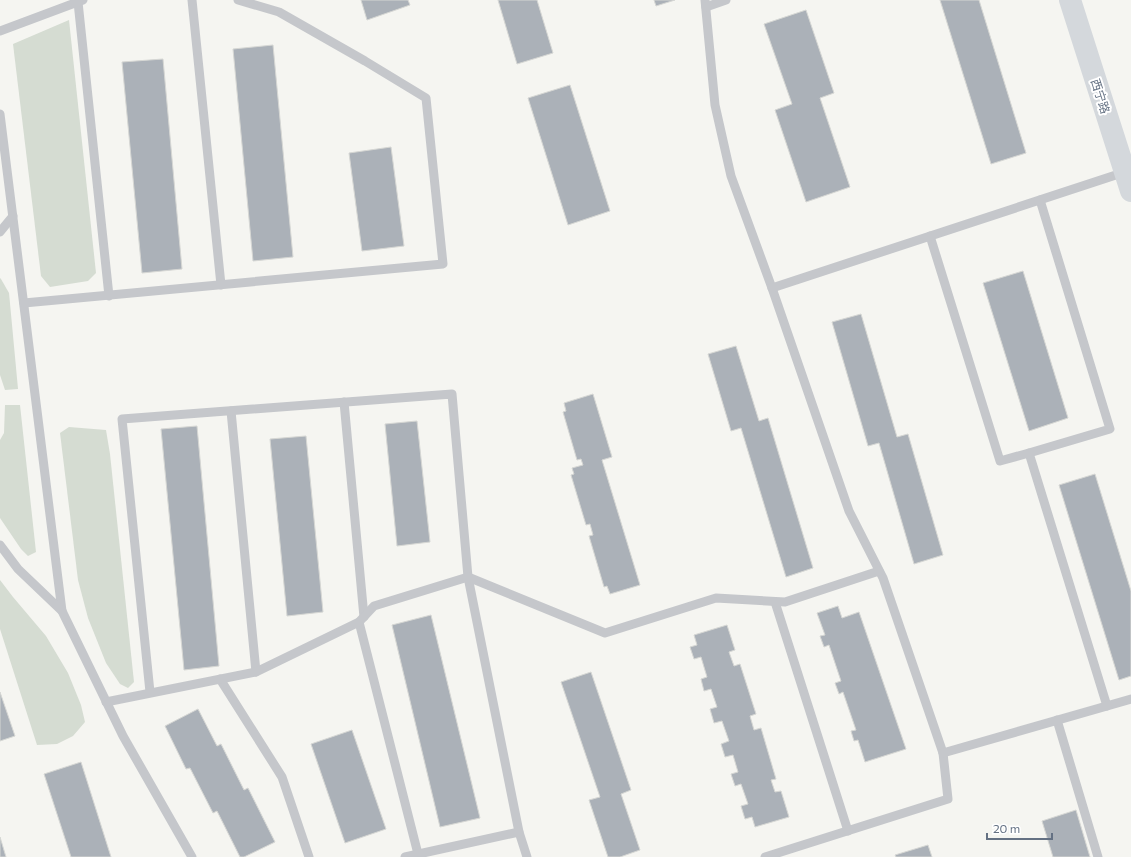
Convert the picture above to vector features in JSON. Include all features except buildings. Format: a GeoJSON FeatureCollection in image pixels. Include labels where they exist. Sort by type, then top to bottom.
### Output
{"type":"FeatureCollection","features":[{"type":"Feature","properties":{"kind":"street","name":"西宁路"},"geometry":{"type":"LineString","coordinates":[[1070,0],[1128,182]]}},
{"type":"Feature","properties":{"kind":"lane"},"geometry":{"type":"LineString","coordinates":[[192,0],[221,285]]}},
{"type":"Feature","properties":{"kind":"lane"},"geometry":{"type":"LineString","coordinates":[[24,304],[443,264],[426,98],[279,12],[238,0]]}},
{"type":"Feature","properties":{"kind":"lane"},"geometry":{"type":"LineString","coordinates":[[726,0],[705,4],[715,105],[731,176],[772,288],[848,511],[883,578],[943,753],[948,799],[765,857]]}},
{"type":"Feature","properties":{"kind":"lane"},"geometry":{"type":"LineString","coordinates":[[0,31],[80,1],[109,296]]}},
{"type":"Feature","properties":{"kind":"lane"},"geometry":{"type":"LineString","coordinates":[[0,114],[62,611],[123,736],[192,857]]}},
{"type":"Feature","properties":{"kind":"lane"},"geometry":{"type":"LineString","coordinates":[[772,288],[1040,200],[1128,182]]}},
{"type":"Feature","properties":{"kind":"lane"},"geometry":{"type":"LineString","coordinates":[[930,236],[1000,461],[1110,429],[1040,200]]}},
{"type":"Feature","properties":{"kind":"lane"},"geometry":{"type":"LineString","coordinates":[[0,232],[13,216]]}},
{"type":"Feature","properties":{"kind":"lane"},"geometry":{"type":"LineString","coordinates":[[150,692],[122,419],[452,394],[468,577],[519,832],[527,857]]}},
{"type":"Feature","properties":{"kind":"lane"},"geometry":{"type":"LineString","coordinates":[[344,402],[362,619],[418,854]]}},
{"type":"Feature","properties":{"kind":"lane"},"geometry":{"type":"LineString","coordinates":[[231,411],[256,672]]}},
{"type":"Feature","properties":{"kind":"lane"},"geometry":{"type":"LineString","coordinates":[[1029,453],[1107,706]]}},
{"type":"Feature","properties":{"kind":"lane"},"geometry":{"type":"LineString","coordinates":[[0,545],[18,569],[62,611]]}},
{"type":"Feature","properties":{"kind":"lane"},"geometry":{"type":"LineString","coordinates":[[106,702],[256,672],[362,619],[374,606],[468,577],[605,633],[716,598],[785,602],[879,571]]}},
{"type":"Feature","properties":{"kind":"lane"},"geometry":{"type":"LineString","coordinates":[[775,602],[848,830]]}},
{"type":"Feature","properties":{"kind":"lane"},"geometry":{"type":"LineString","coordinates":[[220,679],[282,777],[308,857]]}},
{"type":"Feature","properties":{"kind":"lane"},"geometry":{"type":"LineString","coordinates":[[943,753],[1131,699]]}},
{"type":"Feature","properties":{"kind":"lane"},"geometry":{"type":"LineString","coordinates":[[1057,720],[1098,857]]}},
{"type":"Feature","properties":{"kind":"lane"},"geometry":{"type":"LineString","coordinates":[[405,857],[519,832]]}},
{"type":"Feature","properties":{"kind":"shaded area"},"geometry":{"type":"Polygon","coordinates":[[[69,20],[96,273],[88,281],[50,287],[41,276],[13,44],[69,20]]]}},
{"type":"Feature","properties":{"kind":"shaded area"},"geometry":{"type":"Polygon","coordinates":[[[0,278],[9,293],[18,389],[5,390],[0,375],[0,278]]]}},
{"type":"Feature","properties":{"kind":"shaded area"},"geometry":{"type":"Polygon","coordinates":[[[5,405],[20,405],[36,552],[28,556],[21,549],[0,518],[0,440],[4,433],[5,405]]]}},
{"type":"Feature","properties":{"kind":"shaded area"},"geometry":{"type":"Polygon","coordinates":[[[69,427],[106,430],[110,454],[134,682],[128,688],[120,684],[106,663],[88,618],[78,580],[60,433],[69,427]]]}},
{"type":"Feature","properties":{"kind":"shaded area"},"geometry":{"type":"Polygon","coordinates":[[[0,580],[46,636],[68,673],[81,705],[85,722],[73,736],[57,744],[37,745],[0,629],[0,580]]]}}]}
